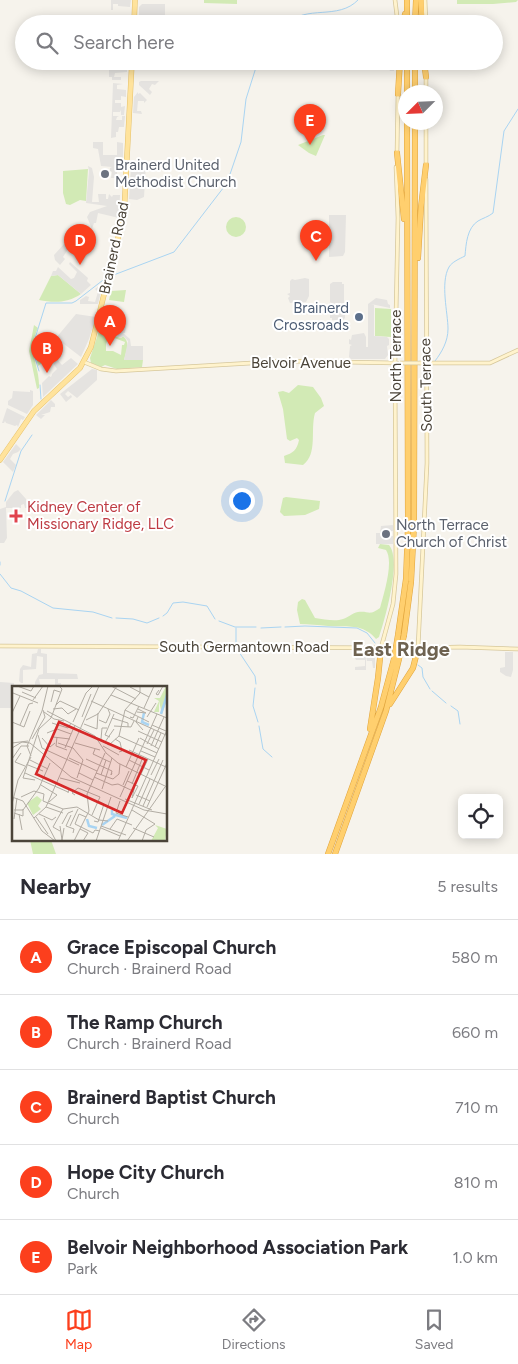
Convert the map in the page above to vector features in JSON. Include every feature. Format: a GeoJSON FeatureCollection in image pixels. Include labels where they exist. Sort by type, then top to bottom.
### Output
{"type":"FeatureCollection","features":[{"type":"Feature","properties":{"kind":"highway"},"geometry":{"type":"LineString","coordinates":[[415,15],[416,0]]}},
{"type":"Feature","properties":{"kind":"highway"},"geometry":{"type":"LineString","coordinates":[[421,0],[422,15]]}},
{"type":"Feature","properties":{"kind":"highway"},"geometry":{"type":"LineString","coordinates":[[398,85],[399,70]]}},
{"type":"Feature","properties":{"kind":"highway"},"geometry":{"type":"LineString","coordinates":[[407,70],[407,85]]}},
{"type":"Feature","properties":{"kind":"highway"},"geometry":{"type":"LineString","coordinates":[[415,70],[415,85]]}},
{"type":"Feature","properties":{"kind":"highway"},"geometry":{"type":"LineString","coordinates":[[426,70],[426,77]]}},
{"type":"Feature","properties":{"kind":"highway"},"geometry":{"type":"LineString","coordinates":[[401,635],[408,526],[407,130]]}},
{"type":"Feature","properties":{"kind":"highway"},"geometry":{"type":"LineString","coordinates":[[386,711],[397,659],[413,557],[415,130]]}},
{"type":"Feature","properties":{"kind":"highway"},"geometry":{"type":"LineString","coordinates":[[397,153],[407,252]]}},
{"type":"Feature","properties":{"kind":"highway"},"geometry":{"type":"LineString","coordinates":[[415,316],[426,165]]}},
{"type":"Feature","properties":{"kind":"highway"},"geometry":{"type":"LineString","coordinates":[[368,743],[381,648]]}},
{"type":"Feature","properties":{"kind":"highway"},"geometry":{"type":"LineString","coordinates":[[334,854],[386,711],[398,688],[413,668],[418,648]]}},
{"type":"Feature","properties":{"kind":"highway"},"geometry":{"type":"LineString","coordinates":[[328,854],[397,659]]}},
{"type":"Feature","properties":{"kind":"main road"},"geometry":{"type":"LineString","coordinates":[[134,15],[135,0]]}},
{"type":"Feature","properties":{"kind":"main road","name":"Brainerd Road"},"geometry":{"type":"LineString","coordinates":[[0,460],[34,411],[75,374],[84,362],[96,332],[124,214],[132,70]]}},
{"type":"Feature","properties":{"kind":"main road"},"geometry":{"type":"LineString","coordinates":[[0,453],[6,452]]}},
{"type":"Feature","properties":{"kind":"street"},"geometry":{"type":"LineString","coordinates":[[395,0],[397,15]]}},
{"type":"Feature","properties":{"kind":"street"},"geometry":{"type":"LineString","coordinates":[[425,0],[426,15]]}},
{"type":"Feature","properties":{"kind":"street"},"geometry":{"type":"LineString","coordinates":[[426,77],[426,85]]}},
{"type":"Feature","properties":{"kind":"street","name":"North Terrace"},"geometry":{"type":"LineString","coordinates":[[381,648],[393,604],[396,574],[398,94]]}},
{"type":"Feature","properties":{"kind":"street","name":"South Terrace"},"geometry":{"type":"LineString","coordinates":[[418,648],[427,463],[426,130]]}},
{"type":"Feature","properties":{"kind":"street","name":"Belvoir Avenue"},"geometry":{"type":"LineString","coordinates":[[84,362],[101,369],[116,371],[285,360],[490,363],[518,350]]}},
{"type":"Feature","properties":{"kind":"street","name":"South Germantown Road"},"geometry":{"type":"LineString","coordinates":[[0,646],[460,647],[518,649]]}},
{"type":"Feature","properties":{"kind":"green space"},"geometry":{"type":"Polygon","coordinates":[[[204,0],[237,0],[237,4],[204,3],[204,0]]]}},
{"type":"Feature","properties":{"kind":"green space"},"geometry":{"type":"Polygon","coordinates":[[[457,0],[518,0],[516,2],[493,4],[457,4],[457,0]]]}},
{"type":"Feature","properties":{"kind":"green space"},"geometry":{"type":"Polygon","coordinates":[[[325,135],[316,156],[298,145],[325,135]]]}},
{"type":"Feature","properties":{"kind":"green space"},"geometry":{"type":"Polygon","coordinates":[[[88,169],[86,201],[80,200],[70,205],[66,204],[63,193],[63,171],[88,169]]]}},
{"type":"Feature","properties":{"kind":"green space"},"geometry":{"type":"Polygon","coordinates":[[[236,217],[243,220],[246,227],[243,234],[236,237],[229,234],[226,227],[229,220],[236,217]]]}},
{"type":"Feature","properties":{"kind":"green space"},"geometry":{"type":"Polygon","coordinates":[[[58,275],[81,294],[61,302],[39,300],[51,276],[58,275]]]}},
{"type":"Feature","properties":{"kind":"green space"},"geometry":{"type":"Polygon","coordinates":[[[126,290],[124,302],[109,300],[111,291],[126,290]]]}},
{"type":"Feature","properties":{"kind":"green space"},"geometry":{"type":"Polygon","coordinates":[[[375,308],[391,309],[391,337],[375,336],[375,308]]]}},
{"type":"Feature","properties":{"kind":"green space"},"geometry":{"type":"Polygon","coordinates":[[[34,325],[38,328],[33,345],[39,380],[39,388],[37,389],[29,351],[34,325]]]}},
{"type":"Feature","properties":{"kind":"green space"},"geometry":{"type":"Polygon","coordinates":[[[102,330],[105,333],[121,338],[123,336],[127,341],[124,360],[143,360],[142,367],[117,369],[105,365],[101,367],[91,363],[90,358],[99,331],[102,330]],[[109,336],[106,351],[113,351],[121,355],[122,345],[125,342],[109,336]]]}},
{"type":"Feature","properties":{"kind":"green space"},"geometry":{"type":"Polygon","coordinates":[[[36,339],[43,347],[42,355],[39,358],[42,363],[38,366],[34,349],[36,339]]]}},
{"type":"Feature","properties":{"kind":"green space"},"geometry":{"type":"Polygon","coordinates":[[[298,385],[313,387],[324,406],[315,413],[312,448],[308,460],[303,465],[285,463],[284,456],[294,451],[299,440],[297,438],[290,441],[287,439],[283,409],[278,392],[289,393],[298,385]]]}},
{"type":"Feature","properties":{"kind":"green space"},"geometry":{"type":"Polygon","coordinates":[[[283,498],[320,501],[319,509],[305,515],[284,516],[280,512],[283,498]]]}},
{"type":"Feature","properties":{"kind":"green space"},"geometry":{"type":"Polygon","coordinates":[[[380,544],[389,545],[393,553],[394,563],[391,590],[379,637],[376,639],[366,630],[354,627],[300,624],[297,610],[298,602],[302,599],[305,600],[315,618],[329,620],[343,619],[358,612],[371,613],[380,608],[388,578],[389,562],[386,550],[378,548],[380,544]]]}},
{"type":"Feature","properties":{"kind":"green space"},"geometry":{"type":"Polygon","coordinates":[[[30,842],[52,842],[56,854],[33,854],[30,842]]]}},
{"type":"Feature","properties":{"kind":"shaded area"},"geometry":{"type":"Polygon","coordinates":[[[111,0],[131,0],[130,7],[113,4],[113,10],[111,10],[111,0]]]}},
{"type":"Feature","properties":{"kind":"shaded area"},"geometry":{"type":"Polygon","coordinates":[[[142,4],[165,4],[165,15],[139,15],[139,7],[142,4]]]}},
{"type":"Feature","properties":{"kind":"shaded area"},"geometry":{"type":"Polygon","coordinates":[[[109,70],[127,70],[127,72],[115,73],[114,77],[121,77],[121,80],[112,80],[112,77],[109,77],[109,70]]]}},
{"type":"Feature","properties":{"kind":"shaded area"},"geometry":{"type":"Polygon","coordinates":[[[141,81],[159,81],[155,85],[152,84],[149,89],[152,92],[150,95],[139,85],[141,81]]]}},
{"type":"Feature","properties":{"kind":"shaded area"},"geometry":{"type":"Polygon","coordinates":[[[113,83],[123,84],[117,85],[117,89],[126,90],[126,97],[121,96],[121,100],[115,100],[115,103],[121,103],[121,107],[125,106],[124,115],[121,115],[121,110],[120,112],[113,112],[113,116],[119,116],[116,120],[122,120],[122,116],[125,116],[124,127],[119,127],[116,137],[111,138],[113,83]]]}},
{"type":"Feature","properties":{"kind":"shaded area"},"geometry":{"type":"Polygon","coordinates":[[[138,92],[147,100],[144,103],[144,101],[138,101],[137,111],[141,111],[142,114],[133,113],[134,97],[138,92]]]}},
{"type":"Feature","properties":{"kind":"shaded area"},"geometry":{"type":"Polygon","coordinates":[[[93,142],[103,142],[103,155],[117,155],[117,142],[123,143],[123,166],[115,167],[117,168],[117,178],[111,178],[112,172],[110,168],[112,167],[101,166],[98,149],[93,148],[93,142]]]}},
{"type":"Feature","properties":{"kind":"shaded area"},"geometry":{"type":"Polygon","coordinates":[[[134,164],[146,164],[144,197],[137,200],[129,199],[131,167],[134,164]]]}},
{"type":"Feature","properties":{"kind":"shaded area"},"geometry":{"type":"Polygon","coordinates":[[[88,166],[92,168],[94,177],[92,202],[99,202],[98,194],[106,194],[106,199],[108,199],[109,194],[112,197],[113,195],[120,195],[119,218],[98,213],[96,223],[94,223],[92,229],[87,217],[90,212],[107,206],[86,203],[88,166]]]}},
{"type":"Feature","properties":{"kind":"shaded area"},"geometry":{"type":"Polygon","coordinates":[[[329,215],[346,215],[345,252],[343,256],[329,257],[329,215]]]}},
{"type":"Feature","properties":{"kind":"shaded area"},"geometry":{"type":"Polygon","coordinates":[[[64,244],[70,246],[63,257],[65,259],[60,265],[55,260],[54,255],[64,244]]]}},
{"type":"Feature","properties":{"kind":"shaded area"},"geometry":{"type":"Polygon","coordinates":[[[70,262],[88,278],[87,281],[91,285],[81,294],[58,275],[51,276],[58,267],[71,279],[74,278],[77,272],[69,264],[70,262]]]}},
{"type":"Feature","properties":{"kind":"shaded area"},"geometry":{"type":"Polygon","coordinates":[[[292,279],[309,279],[309,296],[306,302],[290,303],[288,298],[290,296],[287,294],[290,293],[290,281],[292,279]]]}},
{"type":"Feature","properties":{"kind":"shaded area"},"geometry":{"type":"Polygon","coordinates":[[[342,282],[344,284],[344,314],[342,314],[345,315],[345,318],[343,320],[332,320],[330,318],[330,307],[332,307],[329,306],[329,303],[332,302],[330,302],[330,284],[342,282]]]}},
{"type":"Feature","properties":{"kind":"shaded area"},"geometry":{"type":"Polygon","coordinates":[[[99,286],[102,288],[98,304],[80,304],[80,300],[86,296],[89,297],[88,301],[95,302],[98,292],[95,289],[99,286]]]}},
{"type":"Feature","properties":{"kind":"shaded area"},"geometry":{"type":"Polygon","coordinates":[[[376,298],[387,300],[390,305],[390,308],[371,304],[374,305],[374,336],[387,337],[389,339],[389,345],[387,346],[388,355],[385,359],[351,359],[349,357],[350,346],[352,345],[349,344],[349,339],[351,340],[352,335],[364,333],[366,347],[368,347],[368,304],[376,298]]]}},
{"type":"Feature","properties":{"kind":"shaded area"},"geometry":{"type":"Polygon","coordinates":[[[105,313],[121,314],[120,320],[104,316],[105,313]]]}},
{"type":"Feature","properties":{"kind":"shaded area"},"geometry":{"type":"Polygon","coordinates":[[[76,314],[96,317],[81,357],[56,338],[76,314]]]}},
{"type":"Feature","properties":{"kind":"shaded area"},"geometry":{"type":"Polygon","coordinates":[[[103,319],[126,326],[125,333],[123,333],[130,339],[131,346],[143,346],[143,360],[124,360],[128,341],[123,336],[121,338],[100,330],[103,319]]]}},
{"type":"Feature","properties":{"kind":"shaded area"},"geometry":{"type":"Polygon","coordinates":[[[43,333],[59,346],[50,353],[50,357],[55,357],[62,365],[71,358],[78,364],[43,397],[42,383],[49,376],[51,377],[57,369],[53,363],[50,366],[40,357],[39,352],[43,347],[37,340],[43,333]]]}},
{"type":"Feature","properties":{"kind":"shaded area"},"geometry":{"type":"Polygon","coordinates":[[[92,369],[97,370],[97,380],[77,398],[68,391],[65,394],[68,397],[71,395],[72,397],[66,402],[60,394],[92,369]]]}},
{"type":"Feature","properties":{"kind":"shaded area"},"geometry":{"type":"Polygon","coordinates":[[[30,390],[33,391],[33,405],[27,414],[8,405],[13,391],[30,392],[30,390]]]}},
{"type":"Feature","properties":{"kind":"shaded area"},"geometry":{"type":"Polygon","coordinates":[[[51,400],[55,407],[51,407],[50,412],[41,415],[45,415],[41,419],[36,415],[51,400]]]}},
{"type":"Feature","properties":{"kind":"shaded area"},"geometry":{"type":"Polygon","coordinates":[[[7,408],[25,417],[23,420],[21,419],[18,427],[5,421],[2,423],[7,408]]]}},
{"type":"Feature","properties":{"kind":"shaded area"},"geometry":{"type":"Polygon","coordinates":[[[16,444],[21,449],[13,454],[10,459],[16,465],[13,472],[3,462],[16,444]]]}},
{"type":"Feature","properties":{"kind":"shaded area"},"geometry":{"type":"Polygon","coordinates":[[[18,490],[26,499],[27,508],[25,508],[24,504],[21,505],[21,508],[6,508],[7,538],[4,543],[0,543],[0,509],[6,507],[6,502],[18,490]]]}},
{"type":"Feature","properties":{"kind":"shaded area"},"geometry":{"type":"Polygon","coordinates":[[[393,525],[393,531],[382,532],[382,537],[393,536],[393,544],[376,544],[376,533],[380,533],[381,526],[393,525]]]}},
{"type":"Feature","properties":{"kind":"shaded area"},"geometry":{"type":"Polygon","coordinates":[[[38,649],[41,649],[41,653],[47,654],[47,673],[77,674],[78,679],[58,679],[58,683],[61,683],[61,686],[55,686],[55,679],[39,679],[41,686],[35,686],[39,675],[43,674],[43,657],[37,656],[36,669],[23,670],[23,683],[21,683],[19,681],[20,669],[23,665],[31,667],[32,654],[37,653],[38,649]]]}},
{"type":"Feature","properties":{"kind":"shaded area"},"geometry":{"type":"Polygon","coordinates":[[[357,651],[373,653],[375,668],[373,668],[372,661],[367,661],[366,657],[366,670],[355,670],[355,667],[365,666],[365,660],[356,660],[357,651]]]}},
{"type":"Feature","properties":{"kind":"shaded area"},"geometry":{"type":"Polygon","coordinates":[[[505,652],[513,652],[511,677],[500,672],[500,668],[505,667],[505,652]]]}},
{"type":"Feature","properties":{"kind":"shaded area"},"geometry":{"type":"Polygon","coordinates":[[[0,682],[14,683],[14,686],[12,686],[12,708],[0,708],[0,682]]]}},
{"type":"Feature","properties":{"kind":"waterway"},"geometry":{"type":"LineString","coordinates":[[303,15],[341,10],[358,0]]}},
{"type":"Feature","properties":{"kind":"waterway"},"geometry":{"type":"LineString","coordinates":[[111,276],[174,252],[227,183],[241,142],[246,99],[255,70]]}},
{"type":"Feature","properties":{"kind":"waterway"},"geometry":{"type":"LineString","coordinates":[[435,361],[444,346],[448,333],[445,289],[446,274],[452,264],[465,256],[468,237],[474,224],[493,213],[504,131],[518,109]]}},
{"type":"Feature","properties":{"kind":"waterway"},"geometry":{"type":"LineString","coordinates":[[39,371],[32,348],[46,303],[72,303],[107,277]]}},
{"type":"Feature","properties":{"kind":"waterway"},"geometry":{"type":"LineString","coordinates":[[40,385],[41,399]]}},
{"type":"Feature","properties":{"kind":"waterway"},"geometry":{"type":"LineString","coordinates":[[5,501],[21,451],[32,435]]}},
{"type":"Feature","properties":{"kind":"waterway"},"geometry":{"type":"LineString","coordinates":[[0,574],[11,588],[21,591],[53,608],[93,612],[112,618]]}},
{"type":"Feature","properties":{"kind":"waterway"},"geometry":{"type":"LineString","coordinates":[[163,616],[173,603],[183,602],[207,606],[215,619]]}},
{"type":"Feature","properties":{"kind":"waterway"},"geometry":{"type":"LineString","coordinates":[[116,618],[133,619],[147,623],[159,618]]}},
{"type":"Feature","properties":{"kind":"waterway"},"geometry":{"type":"LineString","coordinates":[[219,621],[235,627],[256,627]]}},
{"type":"Feature","properties":{"kind":"waterway"},"geometry":{"type":"LineString","coordinates":[[261,628],[281,627]]}},
{"type":"Feature","properties":{"kind":"waterway"},"geometry":{"type":"LineString","coordinates":[[285,627],[357,628],[367,633],[375,643]]}},
{"type":"Feature","properties":{"kind":"waterway"},"geometry":{"type":"LineString","coordinates":[[236,628],[236,644]]}},
{"type":"Feature","properties":{"kind":"waterway"},"geometry":{"type":"LineString","coordinates":[[237,649],[255,676],[256,684]]}},
{"type":"Feature","properties":{"kind":"waterway"},"geometry":{"type":"LineString","coordinates":[[418,665],[422,668],[423,677],[430,689]]}},
{"type":"Feature","properties":{"kind":"waterway"},"geometry":{"type":"LineString","coordinates":[[255,688],[253,706],[258,722]]}},
{"type":"Feature","properties":{"kind":"waterway"},"geometry":{"type":"LineString","coordinates":[[432,691],[446,703]]}},
{"type":"Feature","properties":{"kind":"waterway"},"geometry":{"type":"LineString","coordinates":[[451,706],[458,711],[460,724]]}},
{"type":"Feature","properties":{"kind":"waterway"},"geometry":{"type":"LineString","coordinates":[[259,726],[263,749],[272,757]]}},
{"type":"Feature","properties":{"kind":"place","name":"Belvoir Neighborhood Association Park"},"geometry":{"type":"Point","coordinates":[310,145]}},
{"type":"Feature","properties":{"kind":"place","name":"Brainerd United Methodist Church"},"geometry":{"type":"Point","coordinates":[105,174]}},
{"type":"Feature","properties":{"kind":"place","name":"Brainerd Baptist Church"},"geometry":{"type":"Point","coordinates":[316,261]}},
{"type":"Feature","properties":{"kind":"place","name":"Hope City Church"},"geometry":{"type":"Point","coordinates":[80,265]}},
{"type":"Feature","properties":{"kind":"place","name":"Brainerd Crossroads"},"geometry":{"type":"Point","coordinates":[359,317]}},
{"type":"Feature","properties":{"kind":"place","name":"Grace Episcopal Church"},"geometry":{"type":"Point","coordinates":[110,346]}},
{"type":"Feature","properties":{"kind":"place","name":"The Ramp Church"},"geometry":{"type":"Point","coordinates":[47,373]}},
{"type":"Feature","properties":{"kind":"place","name":"Kidney Center of Missionary Ridge, LLC"},"geometry":{"type":"Point","coordinates":[16,516]}},
{"type":"Feature","properties":{"kind":"place","name":"North Terrace Church of Christ"},"geometry":{"type":"Point","coordinates":[386,534]}},
{"type":"Feature","properties":{"kind":"district","name":"East Ridge"},"geometry":{"type":"Point","coordinates":[401,649]}}]}
